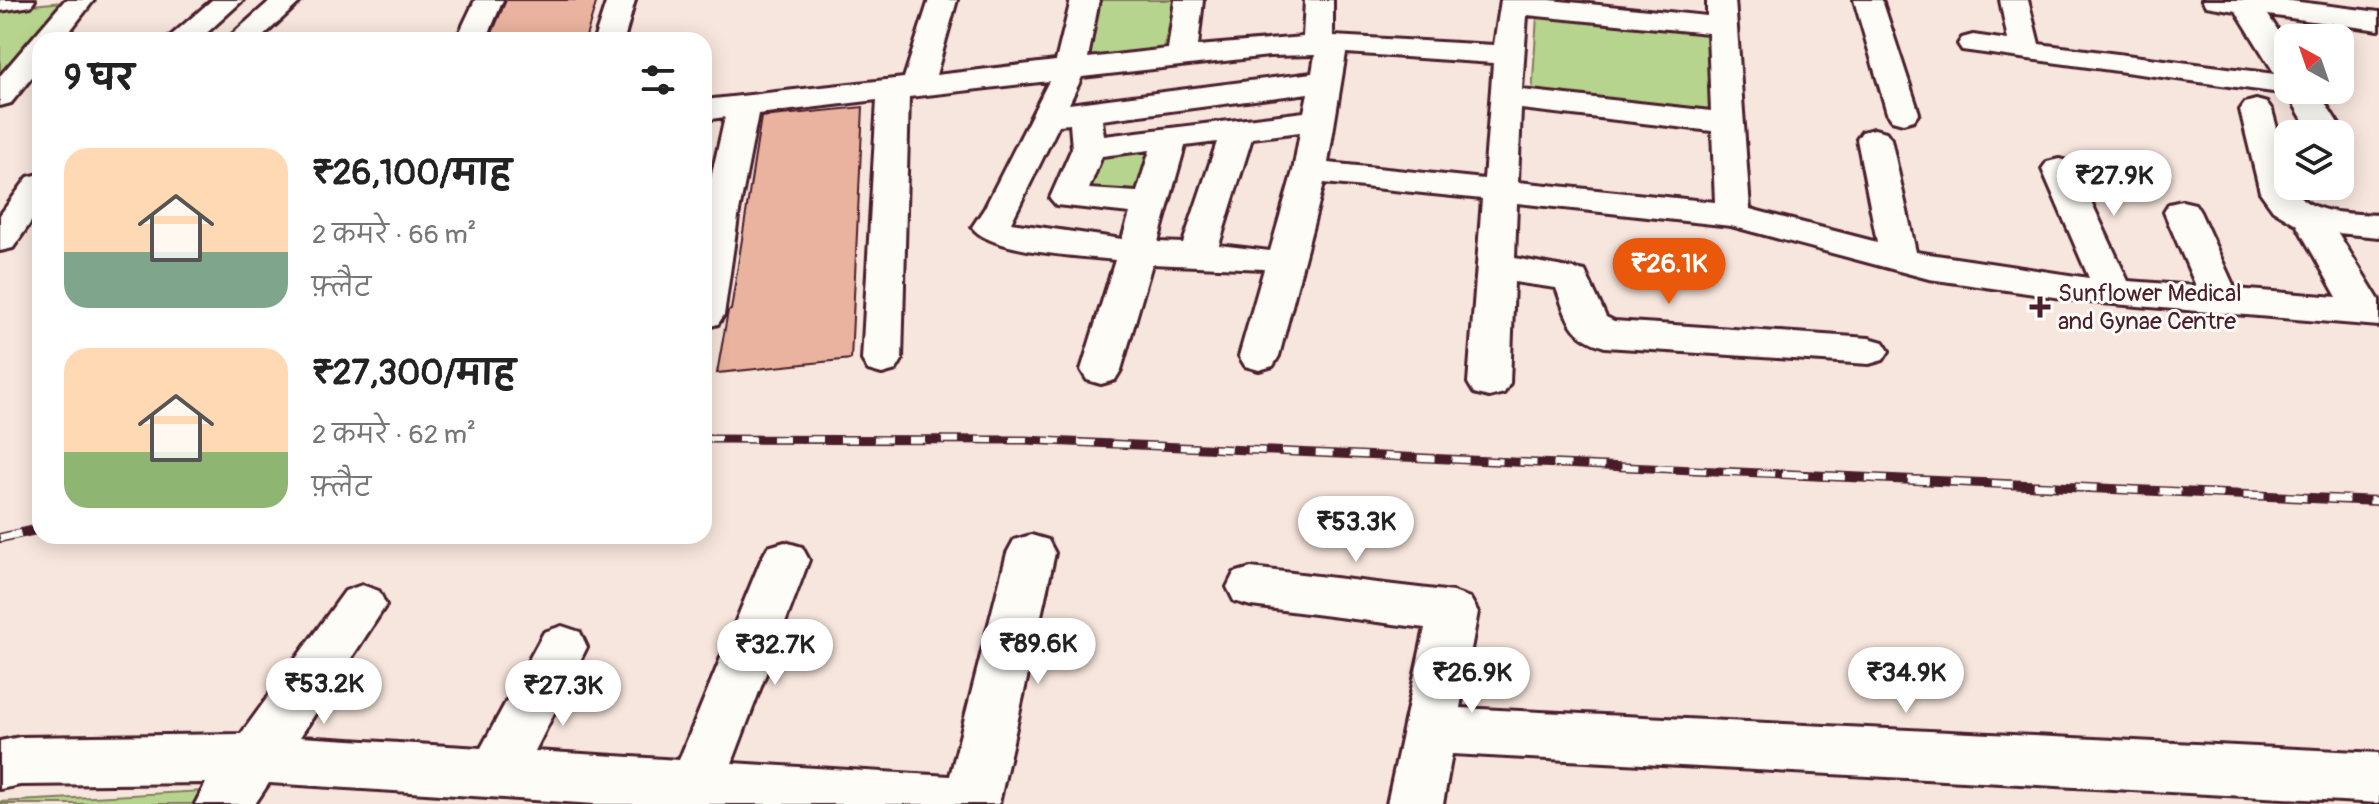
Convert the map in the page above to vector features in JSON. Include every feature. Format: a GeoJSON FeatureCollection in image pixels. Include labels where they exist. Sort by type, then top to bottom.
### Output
{"type":"FeatureCollection","features":[{"type":"Feature","properties":{"kind":"street"},"geometry":{"type":"LineString","coordinates":[[0,2],[21,0]]}},
{"type":"Feature","properties":{"kind":"street"},"geometry":{"type":"LineString","coordinates":[[54,32],[80,0]]}},
{"type":"Feature","properties":{"kind":"street"},"geometry":{"type":"LineString","coordinates":[[191,32],[229,0]]}},
{"type":"Feature","properties":{"kind":"street"},"geometry":{"type":"LineString","coordinates":[[250,32],[288,0]]}},
{"type":"Feature","properties":{"kind":"street"},"geometry":{"type":"LineString","coordinates":[[475,32],[489,0]]}},
{"type":"Feature","properties":{"kind":"street"},"geometry":{"type":"LineString","coordinates":[[611,32],[621,0]]}},
{"type":"Feature","properties":{"kind":"street"},"geometry":{"type":"LineString","coordinates":[[882,360],[905,87],[943,0]]}},
{"type":"Feature","properties":{"kind":"street"},"geometry":{"type":"LineString","coordinates":[[1085,0],[1070,69],[1009,196],[990,227],[1009,235],[1137,252],[1258,259]]}},
{"type":"Feature","properties":{"kind":"street"},"geometry":{"type":"LineString","coordinates":[[1182,57],[1189,0]]}},
{"type":"Feature","properties":{"kind":"street"},"geometry":{"type":"LineString","coordinates":[[1259,356],[1310,171],[1319,120],[1325,81],[1325,45],[1319,0]]}},
{"type":"Feature","properties":{"kind":"street"},"geometry":{"type":"LineString","coordinates":[[1868,0],[1903,113]]}},
{"type":"Feature","properties":{"kind":"street"},"geometry":{"type":"LineString","coordinates":[[2014,0],[2026,51]]}},
{"type":"Feature","properties":{"kind":"street"},"geometry":{"type":"LineString","coordinates":[[2216,0],[2379,21]]}},
{"type":"Feature","properties":{"kind":"street"},"geometry":{"type":"LineString","coordinates":[[1489,383],[1508,55],[1514,3],[1722,13],[1733,215]]}},
{"type":"Feature","properties":{"kind":"street"},"geometry":{"type":"LineString","coordinates":[[2257,4],[2274,40]]}},
{"type":"Feature","properties":{"kind":"street"},"geometry":{"type":"LineString","coordinates":[[712,109],[1269,47],[1360,44],[1508,55]]}},
{"type":"Feature","properties":{"kind":"street"},"geometry":{"type":"LineString","coordinates":[[1973,44],[2274,83]]}},
{"type":"Feature","properties":{"kind":"street"},"geometry":{"type":"LineString","coordinates":[[0,96],[32,58]]}},
{"type":"Feature","properties":{"kind":"street"},"geometry":{"type":"LineString","coordinates":[[1047,117],[1325,81]]}},
{"type":"Feature","properties":{"kind":"street"},"geometry":{"type":"LineString","coordinates":[[1506,98],[1728,123]]}},
{"type":"Feature","properties":{"kind":"street"},"geometry":{"type":"LineString","coordinates":[[712,218],[744,105]]}},
{"type":"Feature","properties":{"kind":"street"},"geometry":{"type":"LineString","coordinates":[[2256,110],[2282,201],[2311,218],[2379,226]]}},
{"type":"Feature","properties":{"kind":"street"},"geometry":{"type":"LineString","coordinates":[[1086,112],[1089,148],[1068,198],[1151,204]]}},
{"type":"Feature","properties":{"kind":"street"},"geometry":{"type":"LineString","coordinates":[[1089,148],[1319,120]]}},
{"type":"Feature","properties":{"kind":"street"},"geometry":{"type":"LineString","coordinates":[[1197,256],[1238,130]]}},
{"type":"Feature","properties":{"kind":"street"},"geometry":{"type":"LineString","coordinates":[[1101,370],[1171,138]]}},
{"type":"Feature","properties":{"kind":"street"},"geometry":{"type":"LineString","coordinates":[[1874,139],[1899,259]]}},
{"type":"Feature","properties":{"kind":"street"},"geometry":{"type":"LineString","coordinates":[[2059,169],[2114,292]]}},
{"type":"Feature","properties":{"kind":"street"},"geometry":{"type":"LineString","coordinates":[[1310,171],[1733,215],[1944,270],[2114,292],[2372,313]]}},
{"type":"Feature","properties":{"kind":"street"},"geometry":{"type":"LineString","coordinates":[[0,189],[32,185]]}},
{"type":"Feature","properties":{"kind":"street"},"geometry":{"type":"LineString","coordinates":[[0,240],[32,195]]}},
{"type":"Feature","properties":{"kind":"street"},"geometry":{"type":"LineString","coordinates":[[1009,196],[1079,199]]}},
{"type":"Feature","properties":{"kind":"street"},"geometry":{"type":"LineString","coordinates":[[2182,212],[2221,300]]}},
{"type":"Feature","properties":{"kind":"street"},"geometry":{"type":"LineString","coordinates":[[2311,218],[2372,313]]}},
{"type":"Feature","properties":{"kind":"street"},"geometry":{"type":"LineString","coordinates":[[1496,267],[1572,279],[1589,324],[1605,334],[1869,351]]}},
{"type":"Feature","properties":{"kind":"street"},"geometry":{"type":"LineString","coordinates":[[0,765],[20,761],[255,758],[972,803],[1031,553]]}},
{"type":"Feature","properties":{"kind":"street"},"geometry":{"type":"LineString","coordinates":[[696,786],[785,560]]}},
{"type":"Feature","properties":{"kind":"street"},"geometry":{"type":"LineString","coordinates":[[1251,587],[1453,612],[1415,804]]}},
{"type":"Feature","properties":{"kind":"street"},"geometry":{"type":"LineString","coordinates":[[223,804],[362,605]]}},
{"type":"Feature","properties":{"kind":"street"},"geometry":{"type":"LineString","coordinates":[[496,773],[562,647]]}},
{"type":"Feature","properties":{"kind":"street"},"geometry":{"type":"LineString","coordinates":[[1430,730],[2379,778]]}},
{"type":"Feature","properties":{"kind":"green space"},"geometry":{"type":"Polygon","coordinates":[[[1097,0],[1176,0],[1163,49],[1085,57],[1097,0]]]}},
{"type":"Feature","properties":{"kind":"green space"},"geometry":{"type":"Polygon","coordinates":[[[64,2],[39,32],[32,32],[32,40],[0,79],[0,8],[64,2]]]}},
{"type":"Feature","properties":{"kind":"green space"},"geometry":{"type":"Polygon","coordinates":[[[1537,15],[1709,32],[1720,116],[1532,96],[1537,15]]]}},
{"type":"Feature","properties":{"kind":"green space"},"geometry":{"type":"Polygon","coordinates":[[[1160,148],[1141,195],[1088,189],[1105,152],[1160,148]]]}},
{"type":"Feature","properties":{"kind":"green space"},"geometry":{"type":"Polygon","coordinates":[[[203,791],[193,804],[0,804],[0,802],[203,791]]]}},
{"type":"Feature","properties":{"kind":"building"},"geometry":{"type":"Polygon","coordinates":[[[506,0],[597,0],[587,32],[492,32],[506,0]]]}},
{"type":"Feature","properties":{"kind":"building"},"geometry":{"type":"Polygon","coordinates":[[[863,107],[851,359],[717,373],[728,311],[731,310],[761,117],[863,107]]]}},
{"type":"Feature","properties":{"kind":"railway"},"geometry":{"type":"LineString","coordinates":[[712,439],[1025,440],[1826,476]]}},
{"type":"Feature","properties":{"kind":"railway"},"geometry":{"type":"LineString","coordinates":[[1782,474],[2379,501]]}},
{"type":"Feature","properties":{"kind":"railway"},"geometry":{"type":"LineString","coordinates":[[0,538],[32,531]]}},
{"type":"Feature","properties":{"kind":"place","name":"Sunflower Medical and Gynae Centre"},"geometry":{"type":"Point","coordinates":[2040,307]}}]}
